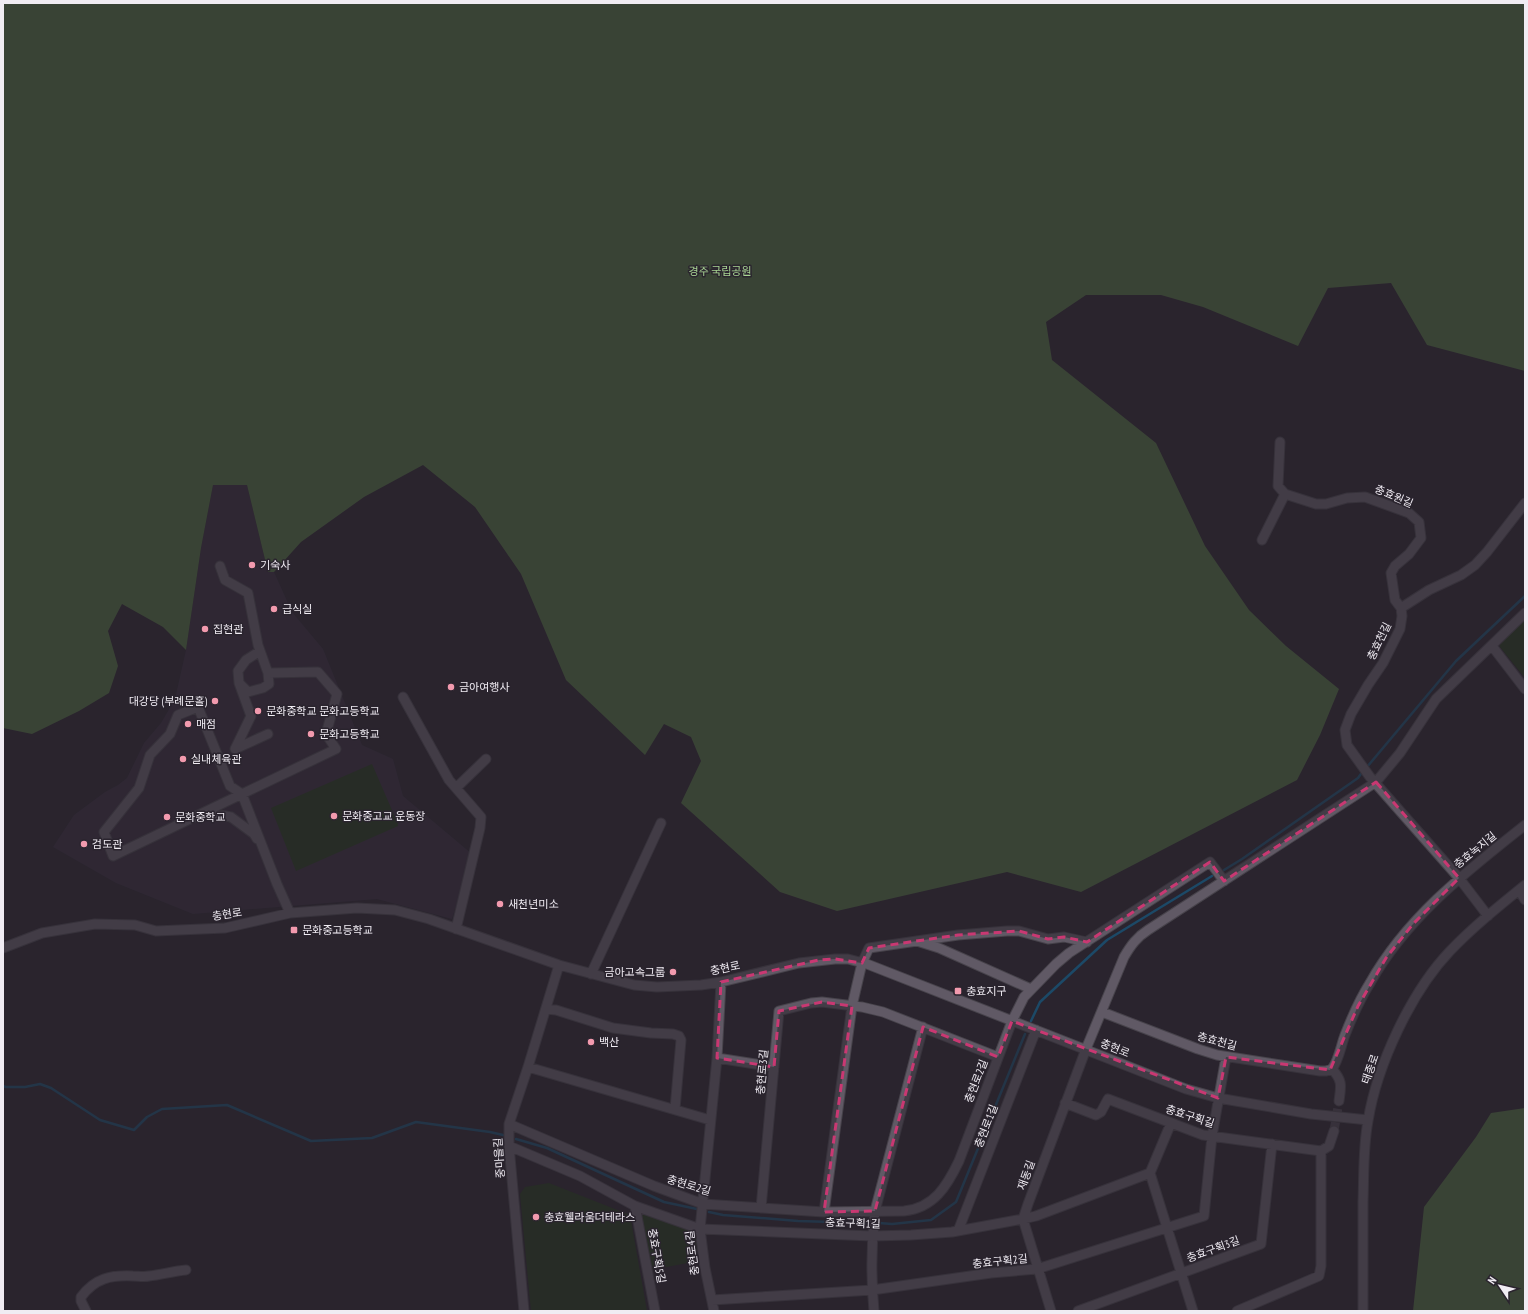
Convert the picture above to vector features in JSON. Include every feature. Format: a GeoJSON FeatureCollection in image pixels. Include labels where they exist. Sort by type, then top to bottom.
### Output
{"type":"FeatureCollection","features":[{"type":"Feature","properties":{"kind":"street"},"geometry":{"type":"LineString","coordinates":[[1262,540],[1285,494],[1278,486],[1280,442]]}},
{"type":"Feature","properties":{"kind":"street","name":"충효원길"},"geometry":{"type":"LineString","coordinates":[[1285,494],[1316,504],[1326,504],[1347,498],[1365,497],[1408,513],[1419,522],[1421,538],[1409,554],[1395,566],[1391,573],[1395,600],[1401,608]]}},
{"type":"Feature","properties":{"kind":"street"},"geometry":{"type":"LineString","coordinates":[[1401,608],[1429,590],[1461,575],[1475,565],[1522,513],[1525,503]]}},
{"type":"Feature","properties":{"kind":"street"},"geometry":{"type":"LineString","coordinates":[[220,566],[225,580],[248,593],[260,651],[268,673],[269,684],[263,688],[248,692],[239,684]]}},
{"type":"Feature","properties":{"kind":"street","name":"충효천길"},"geometry":{"type":"LineString","coordinates":[[1401,608],[1402,616],[1400,629],[1382,664],[1351,714],[1345,730],[1347,745],[1370,777],[1459,878]]}},
{"type":"Feature","properties":{"kind":"street"},"geometry":{"type":"LineString","coordinates":[[1086,1049],[1124,957],[1132,943],[1139,936],[1376,782],[1400,754],[1436,699],[1525,613]]}},
{"type":"Feature","properties":{"kind":"street"},"geometry":{"type":"LineString","coordinates":[[1492,646],[1525,689]]}},
{"type":"Feature","properties":{"kind":"street"},"geometry":{"type":"LineString","coordinates":[[260,651],[246,660],[238,671],[239,684],[251,716],[235,749],[268,734]]}},
{"type":"Feature","properties":{"kind":"street"},"geometry":{"type":"LineString","coordinates":[[268,673],[318,672],[337,694],[326,734],[336,749],[242,794],[206,812],[113,856],[104,832],[139,788],[150,755],[170,734],[178,715],[198,707],[230,786],[242,794],[277,884],[290,913]]}},
{"type":"Feature","properties":{"kind":"street"},"geometry":{"type":"LineString","coordinates":[[403,697],[449,780],[481,817],[480,828],[456,928]]}},
{"type":"Feature","properties":{"kind":"street"},"geometry":{"type":"LineString","coordinates":[[456,788],[486,759]]}},
{"type":"Feature","properties":{"kind":"street"},"geometry":{"type":"LineString","coordinates":[[206,812],[231,817],[254,834],[265,852]]}},
{"type":"Feature","properties":{"kind":"street"},"geometry":{"type":"LineString","coordinates":[[591,974],[661,824]]}},
{"type":"Feature","properties":{"kind":"street","name":"충효녹지길"},"geometry":{"type":"LineString","coordinates":[[1488,916],[1459,878],[1525,825]]}},
{"type":"Feature","properties":{"kind":"street"},"geometry":{"type":"LineString","coordinates":[[824,1212],[852,1006],[862,963],[869,948],[958,935],[1007,931],[1019,932],[1048,939],[1064,937],[1087,942],[1210,862],[1224,881]]}},
{"type":"Feature","properties":{"kind":"street"},"geometry":{"type":"LineString","coordinates":[[1339,1102],[1341,1089],[1340,1079],[1332,1069],[1358,1006],[1386,958],[1412,924],[1459,878]]}},
{"type":"Feature","properties":{"kind":"street"},"geometry":{"type":"LineString","coordinates":[[1522,887],[1525,900]]}},
{"type":"Feature","properties":{"kind":"street","name":"태종로"},"geometry":{"type":"LineString","coordinates":[[1363,1311],[1364,1156],[1368,1120],[1378,1083],[1390,1048],[1413,1001],[1434,970],[1450,951],[1522,887]]}},
{"type":"Feature","properties":{"kind":"street","name":"충현로"},"geometry":{"type":"LineString","coordinates":[[3,948],[42,933],[95,924],[135,925],[156,931],[225,928],[290,913],[357,908],[395,910],[456,928],[559,965],[634,985],[657,987],[701,986],[799,963],[819,960],[848,959],[862,963],[1086,1049],[1186,1089],[1218,1098],[1311,1114],[1368,1120]]}},
{"type":"Feature","properties":{"kind":"street"},"geometry":{"type":"LineString","coordinates":[[915,941],[939,948],[1031,989]]}},
{"type":"Feature","properties":{"kind":"street","name":"충현로2길"},"geometry":{"type":"LineString","coordinates":[[509,1124],[654,1186],[703,1204],[824,1212],[875,1212],[917,1209],[931,1202],[946,1185],[959,1161],[1019,1006],[1031,989],[1056,964],[1087,942]]}},
{"type":"Feature","properties":{"kind":"street","name":"중마을길"},"geometry":{"type":"LineString","coordinates":[[524,1311],[509,1146],[509,1124],[559,965]]}},
{"type":"Feature","properties":{"kind":"street","name":"충현로4길"},"geometry":{"type":"LineString","coordinates":[[714,1311],[705,1268],[700,1229],[717,1058],[721,982]]}},
{"type":"Feature","properties":{"kind":"street","name":"충현로3길"},"geometry":{"type":"LineString","coordinates":[[761,1208],[779,1011],[811,1003],[822,1002],[872,1009],[923,1027],[998,1057]]}},
{"type":"Feature","properties":{"kind":"street"},"geometry":{"type":"LineString","coordinates":[[546,1009],[556,1010],[613,1028],[673,1034],[679,1036],[681,1040],[675,1109]]}},
{"type":"Feature","properties":{"kind":"street","name":"충효천길"},"geometry":{"type":"LineString","coordinates":[[1102,1012],[1198,1049],[1226,1057],[1320,1071],[1332,1069]]}},
{"type":"Feature","properties":{"kind":"street"},"geometry":{"type":"LineString","coordinates":[[874,1311],[872,1290],[872,1236],[875,1212],[923,1027]]}},
{"type":"Feature","properties":{"kind":"street","name":"충현로1길"},"geometry":{"type":"LineString","coordinates":[[958,1231],[1036,1030]]}},
{"type":"Feature","properties":{"kind":"street","name":"재동길"},"geometry":{"type":"LineString","coordinates":[[1023,1219],[1086,1049]]}},
{"type":"Feature","properties":{"kind":"street"},"geometry":{"type":"LineString","coordinates":[[1212,1136],[1226,1057]]}},
{"type":"Feature","properties":{"kind":"street"},"geometry":{"type":"LineString","coordinates":[[717,1058],[774,1067]]}},
{"type":"Feature","properties":{"kind":"street"},"geometry":{"type":"LineString","coordinates":[[528,1067],[710,1120]]}},
{"type":"Feature","properties":{"kind":"street","name":"충효구획길"},"geometry":{"type":"LineString","coordinates":[[1065,1103],[1096,1115],[1102,1112],[1108,1099],[1203,1134],[1321,1151]]}},
{"type":"Feature","properties":{"kind":"street"},"geometry":{"type":"LineString","coordinates":[[1170,1123],[1150,1173],[1193,1311]]}},
{"type":"Feature","properties":{"kind":"street"},"geometry":{"type":"LineString","coordinates":[[1237,1311],[1319,1276],[1321,1266],[1321,1151],[1329,1146],[1334,1131]]}},
{"type":"Feature","properties":{"kind":"street","name":"충효구획2길"},"geometry":{"type":"LineString","coordinates":[[712,1300],[872,1290],[991,1273],[1037,1269],[1167,1229],[1204,1216],[1212,1136]]}},
{"type":"Feature","properties":{"kind":"street","name":"충효구획3길"},"geometry":{"type":"LineString","coordinates":[[1078,1311],[1262,1244],[1272,1144]]}},
{"type":"Feature","properties":{"kind":"street","name":"충효구획1길"},"geometry":{"type":"LineString","coordinates":[[509,1146],[580,1176],[636,1206],[700,1229],[872,1236],[929,1234],[958,1231],[1023,1219],[1150,1173]]}},
{"type":"Feature","properties":{"kind":"street","name":"충효구획5길"},"geometry":{"type":"LineString","coordinates":[[636,1206],[654,1311]]}},
{"type":"Feature","properties":{"kind":"street"},"geometry":{"type":"LineString","coordinates":[[1023,1219],[1051,1311]]}},
{"type":"Feature","properties":{"kind":"street"},"geometry":{"type":"LineString","coordinates":[[86,1311],[81,1301],[81,1297],[95,1282],[106,1277],[148,1277],[171,1271],[186,1270]]}},
{"type":"Feature","properties":{"kind":"highlighted area"},"geometry":{"type":"Polygon","coordinates":[[[1376,782],[1459,878],[1413,924],[1386,958],[1358,1006],[1330,1070],[1226,1057],[1218,1098],[1012,1021],[998,1057],[923,1027],[875,1211],[824,1212],[852,1006],[822,1002],[779,1011],[774,1067],[717,1058],[721,982],[819,960],[835,959],[862,963],[869,948],[958,935],[1019,931],[1048,939],[1064,937],[1087,942],[1210,862],[1224,881],[1376,782]]]}},
{"type":"Feature","properties":{"kind":"shaded area","name":"문화중학교 문화고등학교"},"geometry":{"type":"Polygon","coordinates":[[[213,485],[247,485],[268,572],[274,572],[292,612],[323,649],[362,745],[393,759],[403,796],[472,854],[452,919],[377,899],[193,914],[116,883],[53,847],[74,815],[127,778],[144,743],[161,723],[175,699],[186,650],[201,548],[213,485]]]}},
{"type":"Feature","properties":{"kind":"green space","name":"경주 국립공원"},"geometry":{"type":"Polygon","coordinates":[[[3,3],[1525,3],[1525,371],[1427,345],[1391,283],[1328,288],[1298,346],[1203,307],[1161,295],[1086,295],[1046,322],[1052,360],[1156,443],[1205,546],[1249,610],[1286,646],[1339,689],[1320,735],[1297,780],[1081,892],[1007,872],[837,911],[780,892],[681,803],[701,761],[691,737],[664,724],[645,755],[566,680],[521,574],[475,507],[423,465],[364,497],[301,542],[274,572],[268,572],[247,485],[213,485],[201,548],[186,650],[163,627],[122,604],[108,631],[118,666],[109,693],[79,711],[32,734],[3,728],[3,3]]]}},
{"type":"Feature","properties":{"kind":"green space"},"geometry":{"type":"Polygon","coordinates":[[[1525,618],[1525,678],[1500,647],[1500,640],[1525,618]]]}},
{"type":"Feature","properties":{"kind":"green space","name":"문화중고교 운동장"},"geometry":{"type":"Polygon","coordinates":[[[372,764],[398,826],[296,871],[271,808],[372,764]]]}},
{"type":"Feature","properties":{"kind":"green space"},"geometry":{"type":"Polygon","coordinates":[[[1525,1108],[1525,1311],[1413,1311],[1424,1207],[1476,1137],[1491,1113],[1525,1108]]]}},
{"type":"Feature","properties":{"kind":"green space"},"geometry":{"type":"Polygon","coordinates":[[[549,1183],[630,1215],[647,1311],[531,1311],[520,1194],[525,1187],[549,1183]]]}},
{"type":"Feature","properties":{"kind":"green space"},"geometry":{"type":"Polygon","coordinates":[[[640,1212],[692,1229],[696,1238],[698,1261],[651,1270],[640,1212]]]}},
{"type":"Feature","properties":{"kind":"waterway"},"geometry":{"type":"LineString","coordinates":[[1367,767],[1456,661],[1525,596]]}},
{"type":"Feature","properties":{"kind":"waterway"},"geometry":{"type":"LineString","coordinates":[[1224,870],[1358,778],[1363,771]]}},
{"type":"Feature","properties":{"kind":"waterway"},"geometry":{"type":"LineString","coordinates":[[1031,1021],[1040,1002],[1107,940],[1212,876]]}},
{"type":"Feature","properties":{"kind":"waterway"},"geometry":{"type":"LineString","coordinates":[[879,1223],[892,1224],[931,1220],[956,1202],[1025,1034]]}},
{"type":"Feature","properties":{"kind":"waterway"},"geometry":{"type":"LineString","coordinates":[[3,1086],[25,1087],[40,1084],[51,1088],[100,1120],[134,1130],[147,1117],[162,1109],[227,1105],[311,1141],[372,1138],[416,1122],[503,1135]]}},
{"type":"Feature","properties":{"kind":"waterway"},"geometry":{"type":"LineString","coordinates":[[516,1139],[547,1148],[664,1202],[697,1209]]}},
{"type":"Feature","properties":{"kind":"waterway"},"geometry":{"type":"LineString","coordinates":[[709,1212],[723,1215],[798,1221],[866,1223]]}},
{"type":"Feature","properties":{"kind":"tunnel"},"geometry":{"type":"LineString","coordinates":[[1334,1131],[1339,1101]]}},
{"type":"Feature","properties":{"kind":"place","name":"기숙사"},"geometry":{"type":"Point","coordinates":[252,565]}},
{"type":"Feature","properties":{"kind":"place","name":"급식실"},"geometry":{"type":"Point","coordinates":[274,609]}},
{"type":"Feature","properties":{"kind":"place","name":"집현관"},"geometry":{"type":"Point","coordinates":[205,629]}},
{"type":"Feature","properties":{"kind":"place","name":"금아여행사"},"geometry":{"type":"Point","coordinates":[451,687]}},
{"type":"Feature","properties":{"kind":"place","name":"대강당 (부례문홀)"},"geometry":{"type":"Point","coordinates":[215,701]}},
{"type":"Feature","properties":{"kind":"place","name":"문화중학교 문화고등학교"},"geometry":{"type":"Point","coordinates":[258,711]}},
{"type":"Feature","properties":{"kind":"place","name":"매점"},"geometry":{"type":"Point","coordinates":[188,724]}},
{"type":"Feature","properties":{"kind":"place","name":"문화고등학교"},"geometry":{"type":"Point","coordinates":[311,734]}},
{"type":"Feature","properties":{"kind":"place","name":"실내체육관"},"geometry":{"type":"Point","coordinates":[183,759]}},
{"type":"Feature","properties":{"kind":"place","name":"문화중고교 운동장"},"geometry":{"type":"Point","coordinates":[334,816]}},
{"type":"Feature","properties":{"kind":"place","name":"문화중학교"},"geometry":{"type":"Point","coordinates":[167,817]}},
{"type":"Feature","properties":{"kind":"place","name":"검도관"},"geometry":{"type":"Point","coordinates":[84,844]}},
{"type":"Feature","properties":{"kind":"place","name":"새천년미소"},"geometry":{"type":"Point","coordinates":[500,904]}},
{"type":"Feature","properties":{"kind":"place","name":"문화중고등학교"},"geometry":{"type":"Point","coordinates":[294,930]}},
{"type":"Feature","properties":{"kind":"place","name":"금아고속그룹"},"geometry":{"type":"Point","coordinates":[673,972]}},
{"type":"Feature","properties":{"kind":"place","name":"충효지구"},"geometry":{"type":"Point","coordinates":[958,991]}},
{"type":"Feature","properties":{"kind":"place","name":"백산"},"geometry":{"type":"Point","coordinates":[591,1042]}},
{"type":"Feature","properties":{"kind":"place","name":"충효웰라움더테라스"},"geometry":{"type":"Point","coordinates":[536,1217]}}]}
